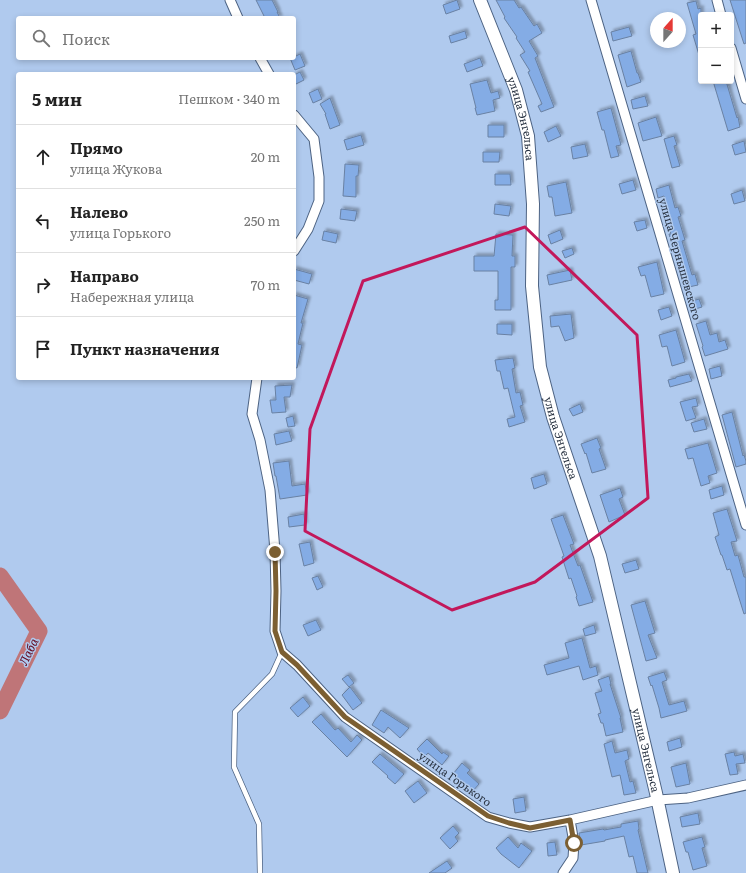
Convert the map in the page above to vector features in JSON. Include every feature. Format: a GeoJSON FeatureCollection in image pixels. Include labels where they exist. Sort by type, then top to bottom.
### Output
{"type":"FeatureCollection","features":[{"type":"Feature","properties":{"kind":"street"},"geometry":{"type":"LineString","coordinates":[[230,0],[237,16]]}},
{"type":"Feature","properties":{"kind":"street","name":"улица Энгельса"},"geometry":{"type":"LineString","coordinates":[[480,0],[516,90],[528,136],[533,204],[532,286],[540,367],[553,417],[600,556],[658,800],[673,873]]}},
{"type":"Feature","properties":{"kind":"street","name":"улица Чернышевского"},"geometry":{"type":"LineString","coordinates":[[591,0],[745,515],[746,525]]}},
{"type":"Feature","properties":{"kind":"street"},"geometry":{"type":"LineString","coordinates":[[717,0],[720,12]]}},
{"type":"Feature","properties":{"kind":"street"},"geometry":{"type":"LineString","coordinates":[[734,58],[746,100]]}},
{"type":"Feature","properties":{"kind":"street"},"geometry":{"type":"LineString","coordinates":[[261,60],[268,72]]}},
{"type":"Feature","properties":{"kind":"street"},"geometry":{"type":"LineString","coordinates":[[296,117],[314,139],[320,177],[319,201],[308,230],[296,248]]}},
{"type":"Feature","properties":{"kind":"street"},"geometry":{"type":"LineString","coordinates":[[257,380],[252,414],[260,440],[270,490],[275,552],[275,631],[282,652]]}},
{"type":"Feature","properties":{"kind":"street","name":"улица Горького"},"geometry":{"type":"LineString","coordinates":[[282,652],[297,665],[345,717],[488,816],[509,823],[530,828],[658,800],[688,798],[746,785]]}},
{"type":"Feature","properties":{"kind":"street"},"geometry":{"type":"LineString","coordinates":[[563,873],[573,858],[574,843],[570,820]]}},
{"type":"Feature","properties":{"kind":"lane"},"geometry":{"type":"LineString","coordinates":[[260,873],[259,824],[234,767],[235,712],[272,674],[282,652]]}},
{"type":"Feature","properties":{"kind":"highlighted area"},"geometry":{"type":"Polygon","coordinates":[[[525,227],[637,335],[648,498],[535,582],[452,610],[305,531],[310,429],[363,281],[525,227]]]}},
{"type":"Feature","properties":{"kind":"building"},"geometry":{"type":"Polygon","coordinates":[[[256,0],[272,0],[279,16],[264,16],[256,0]]]}},
{"type":"Feature","properties":{"kind":"building"},"geometry":{"type":"Polygon","coordinates":[[[457,0],[460,9],[446,14],[443,5],[457,0]]]}},
{"type":"Feature","properties":{"kind":"building"},"geometry":{"type":"Polygon","coordinates":[[[496,0],[514,0],[519,8],[521,7],[534,26],[537,24],[542,33],[529,41],[538,56],[535,58],[554,107],[541,112],[538,106],[542,104],[528,72],[530,71],[520,55],[525,52],[504,18],[505,17],[496,0]]]}},
{"type":"Feature","properties":{"kind":"building"},"geometry":{"type":"Polygon","coordinates":[[[730,0],[746,0],[746,43],[744,44],[734,12],[730,0]]]}},
{"type":"Feature","properties":{"kind":"building"},"geometry":{"type":"Polygon","coordinates":[[[696,1],[698,9],[701,8],[701,12],[698,12],[698,52],[693,35],[696,34],[687,3],[696,1]]]}},
{"type":"Feature","properties":{"kind":"building"},"geometry":{"type":"Polygon","coordinates":[[[629,27],[632,36],[613,41],[611,32],[629,27]]]}},
{"type":"Feature","properties":{"kind":"building"},"geometry":{"type":"Polygon","coordinates":[[[465,31],[467,38],[451,43],[449,36],[465,31]]]}},
{"type":"Feature","properties":{"kind":"building"},"geometry":{"type":"Polygon","coordinates":[[[631,51],[641,82],[627,87],[618,55],[631,51]]]}},
{"type":"Feature","properties":{"kind":"building"},"geometry":{"type":"Polygon","coordinates":[[[300,54],[305,66],[295,70],[291,60],[296,60],[296,56],[300,54]]]}},
{"type":"Feature","properties":{"kind":"building"},"geometry":{"type":"Polygon","coordinates":[[[480,58],[483,66],[467,72],[464,64],[480,58]]]}},
{"type":"Feature","properties":{"kind":"building"},"geometry":{"type":"Polygon","coordinates":[[[300,72],[304,80],[296,84],[296,74],[300,72]]]}},
{"type":"Feature","properties":{"kind":"building"},"geometry":{"type":"Polygon","coordinates":[[[487,80],[491,93],[498,91],[500,98],[493,100],[495,111],[477,115],[470,84],[487,80]]]}},
{"type":"Feature","properties":{"kind":"building"},"geometry":{"type":"Polygon","coordinates":[[[714,84],[727,84],[737,118],[738,117],[740,127],[728,131],[714,84]]]}},
{"type":"Feature","properties":{"kind":"building"},"geometry":{"type":"Polygon","coordinates":[[[318,89],[322,99],[313,103],[309,93],[318,89]]]}},
{"type":"Feature","properties":{"kind":"building"},"geometry":{"type":"Polygon","coordinates":[[[645,96],[648,106],[633,109],[631,100],[645,96]]]}},
{"type":"Feature","properties":{"kind":"building"},"geometry":{"type":"Polygon","coordinates":[[[330,98],[340,125],[330,129],[326,114],[320,104],[330,98]]]}},
{"type":"Feature","properties":{"kind":"building"},"geometry":{"type":"Polygon","coordinates":[[[611,108],[621,145],[616,146],[619,156],[611,158],[604,130],[602,130],[597,112],[611,108]]]}},
{"type":"Feature","properties":{"kind":"building"},"geometry":{"type":"Polygon","coordinates":[[[656,117],[662,136],[643,141],[638,123],[656,117]]]}},
{"type":"Feature","properties":{"kind":"building"},"geometry":{"type":"Polygon","coordinates":[[[488,125],[504,125],[504,137],[488,137],[488,125]]]}},
{"type":"Feature","properties":{"kind":"building"},"geometry":{"type":"Polygon","coordinates":[[[556,126],[561,136],[548,142],[544,132],[556,126]]]}},
{"type":"Feature","properties":{"kind":"building"},"geometry":{"type":"Polygon","coordinates":[[[361,135],[364,145],[347,150],[344,140],[361,135]]]}},
{"type":"Feature","properties":{"kind":"building"},"geometry":{"type":"Polygon","coordinates":[[[674,136],[677,145],[674,146],[680,166],[672,168],[664,139],[674,136]]]}},
{"type":"Feature","properties":{"kind":"building"},"geometry":{"type":"Polygon","coordinates":[[[744,141],[746,152],[735,155],[732,145],[744,141]]]}},
{"type":"Feature","properties":{"kind":"building"},"geometry":{"type":"Polygon","coordinates":[[[585,144],[588,156],[573,159],[571,147],[585,144]]]}},
{"type":"Feature","properties":{"kind":"building"},"geometry":{"type":"Polygon","coordinates":[[[483,152],[500,152],[499,162],[483,162],[483,152]]]}},
{"type":"Feature","properties":{"kind":"building"},"geometry":{"type":"Polygon","coordinates":[[[345,164],[359,165],[358,176],[356,176],[356,197],[343,196],[345,164]]]}},
{"type":"Feature","properties":{"kind":"building"},"geometry":{"type":"Polygon","coordinates":[[[495,174],[510,174],[511,185],[495,185],[495,174]]]}},
{"type":"Feature","properties":{"kind":"building"},"geometry":{"type":"Polygon","coordinates":[[[633,180],[636,190],[622,194],[619,184],[633,180]]]}},
{"type":"Feature","properties":{"kind":"building"},"geometry":{"type":"Polygon","coordinates":[[[566,182],[572,213],[555,216],[552,197],[549,197],[547,186],[566,182]]]}},
{"type":"Feature","properties":{"kind":"building"},"geometry":{"type":"Polygon","coordinates":[[[669,185],[675,208],[678,207],[681,216],[678,217],[685,240],[682,241],[692,275],[695,274],[698,285],[684,288],[669,234],[671,234],[663,212],[668,210],[664,196],[658,198],[656,189],[669,185]]]}},
{"type":"Feature","properties":{"kind":"building"},"geometry":{"type":"Polygon","coordinates":[[[742,190],[745,201],[734,204],[731,194],[742,190]]]}},
{"type":"Feature","properties":{"kind":"building"},"geometry":{"type":"Polygon","coordinates":[[[495,204],[511,206],[509,216],[494,214],[495,204]]]}},
{"type":"Feature","properties":{"kind":"building"},"geometry":{"type":"Polygon","coordinates":[[[341,209],[357,211],[355,221],[340,219],[341,209]]]}},
{"type":"Feature","properties":{"kind":"building"},"geometry":{"type":"Polygon","coordinates":[[[645,220],[647,228],[637,231],[634,222],[645,220]]]}},
{"type":"Feature","properties":{"kind":"building"},"geometry":{"type":"Polygon","coordinates":[[[560,230],[563,239],[551,244],[548,235],[560,230]]]}},
{"type":"Feature","properties":{"kind":"building"},"geometry":{"type":"Polygon","coordinates":[[[324,231],[338,234],[336,243],[322,240],[324,231]]]}},
{"type":"Feature","properties":{"kind":"building"},"geometry":{"type":"Polygon","coordinates":[[[496,234],[513,235],[512,256],[515,256],[515,267],[511,267],[511,310],[495,310],[495,300],[498,300],[498,271],[474,271],[474,256],[494,256],[496,234]]]}},
{"type":"Feature","properties":{"kind":"building"},"geometry":{"type":"Polygon","coordinates":[[[572,248],[574,254],[565,258],[562,251],[572,248]]]}},
{"type":"Feature","properties":{"kind":"building"},"geometry":{"type":"Polygon","coordinates":[[[657,262],[664,294],[651,297],[645,275],[641,276],[638,267],[657,262]]]}},
{"type":"Feature","properties":{"kind":"building"},"geometry":{"type":"Polygon","coordinates":[[[296,270],[312,274],[309,284],[296,281],[296,270]]]}},
{"type":"Feature","properties":{"kind":"building"},"geometry":{"type":"Polygon","coordinates":[[[570,270],[572,280],[549,285],[547,275],[570,270]]]}},
{"type":"Feature","properties":{"kind":"building"},"geometry":{"type":"Polygon","coordinates":[[[296,296],[308,299],[301,323],[303,323],[298,344],[302,345],[297,368],[296,296]]]}},
{"type":"Feature","properties":{"kind":"building"},"geometry":{"type":"Polygon","coordinates":[[[699,299],[702,307],[692,310],[689,302],[699,299]]]}},
{"type":"Feature","properties":{"kind":"building"},"geometry":{"type":"Polygon","coordinates":[[[669,307],[672,316],[661,320],[658,310],[669,307]]]}},
{"type":"Feature","properties":{"kind":"building"},"geometry":{"type":"Polygon","coordinates":[[[571,314],[574,338],[565,341],[559,326],[551,327],[550,316],[571,314]]]}},
{"type":"Feature","properties":{"kind":"building"},"geometry":{"type":"Polygon","coordinates":[[[706,321],[710,335],[717,333],[719,342],[725,340],[728,349],[705,356],[696,324],[706,321]]]}},
{"type":"Feature","properties":{"kind":"building"},"geometry":{"type":"Polygon","coordinates":[[[497,324],[512,324],[512,335],[497,334],[497,324]]]}},
{"type":"Feature","properties":{"kind":"building"},"geometry":{"type":"Polygon","coordinates":[[[676,330],[685,362],[672,366],[667,346],[662,347],[659,335],[676,330]]]}},
{"type":"Feature","properties":{"kind":"building"},"geometry":{"type":"Polygon","coordinates":[[[513,358],[515,368],[512,369],[516,393],[520,392],[523,405],[520,406],[525,422],[509,427],[507,419],[515,417],[508,388],[504,389],[500,371],[497,371],[495,360],[513,358]]]}},
{"type":"Feature","properties":{"kind":"building"},"geometry":{"type":"Polygon","coordinates":[[[720,366],[722,376],[711,379],[709,369],[720,366]]]}},
{"type":"Feature","properties":{"kind":"building"},"geometry":{"type":"Polygon","coordinates":[[[689,374],[692,381],[670,387],[668,380],[689,374]]]}},
{"type":"Feature","properties":{"kind":"building"},"geometry":{"type":"Polygon","coordinates":[[[292,385],[290,397],[284,397],[286,412],[272,413],[270,400],[276,400],[275,386],[292,385]]]}},
{"type":"Feature","properties":{"kind":"building"},"geometry":{"type":"Polygon","coordinates":[[[696,398],[698,406],[692,407],[696,418],[686,421],[680,402],[696,398]]]}},
{"type":"Feature","properties":{"kind":"building"},"geometry":{"type":"Polygon","coordinates":[[[580,404],[583,412],[573,416],[569,409],[580,404]]]}},
{"type":"Feature","properties":{"kind":"building"},"geometry":{"type":"Polygon","coordinates":[[[732,412],[743,456],[744,455],[746,461],[746,464],[736,467],[722,415],[732,412]]]}},
{"type":"Feature","properties":{"kind":"building"},"geometry":{"type":"Polygon","coordinates":[[[293,416],[295,426],[288,427],[286,418],[293,416]]]}},
{"type":"Feature","properties":{"kind":"building"},"geometry":{"type":"Polygon","coordinates":[[[704,419],[707,429],[694,432],[691,423],[704,419]]]}},
{"type":"Feature","properties":{"kind":"building"},"geometry":{"type":"Polygon","coordinates":[[[289,431],[292,441],[276,445],[274,434],[289,431]]]}},
{"type":"Feature","properties":{"kind":"building"},"geometry":{"type":"Polygon","coordinates":[[[597,438],[606,469],[592,473],[586,453],[585,454],[581,444],[597,438]]]}},
{"type":"Feature","properties":{"kind":"building"},"geometry":{"type":"Polygon","coordinates":[[[708,443],[717,473],[708,476],[710,483],[701,486],[693,458],[688,459],[685,449],[708,443]]]}},
{"type":"Feature","properties":{"kind":"building"},"geometry":{"type":"Polygon","coordinates":[[[289,461],[292,486],[305,484],[307,495],[280,499],[273,463],[289,461]]]}},
{"type":"Feature","properties":{"kind":"building"},"geometry":{"type":"Polygon","coordinates":[[[544,474],[547,484],[534,489],[531,478],[544,474]]]}},
{"type":"Feature","properties":{"kind":"building"},"geometry":{"type":"Polygon","coordinates":[[[722,486],[724,495],[711,499],[709,490],[722,486]]]}},
{"type":"Feature","properties":{"kind":"building"},"geometry":{"type":"Polygon","coordinates":[[[620,488],[623,497],[619,499],[625,515],[609,522],[600,495],[620,488]]]}},
{"type":"Feature","properties":{"kind":"building"},"geometry":{"type":"Polygon","coordinates":[[[727,509],[737,541],[731,542],[735,556],[738,555],[744,577],[746,577],[746,613],[744,614],[730,569],[727,570],[715,537],[719,535],[713,513],[727,509]]]}},
{"type":"Feature","properties":{"kind":"building"},"geometry":{"type":"Polygon","coordinates":[[[304,514],[305,525],[289,527],[288,517],[304,514]]]}},
{"type":"Feature","properties":{"kind":"building"},"geometry":{"type":"Polygon","coordinates":[[[563,515],[574,544],[570,545],[578,566],[580,565],[593,602],[579,606],[571,578],[569,579],[562,557],[564,556],[551,519],[563,515]]]}},
{"type":"Feature","properties":{"kind":"building"},"geometry":{"type":"Polygon","coordinates":[[[310,542],[314,563],[304,566],[299,544],[310,542]]]}},
{"type":"Feature","properties":{"kind":"building"},"geometry":{"type":"Polygon","coordinates":[[[636,560],[639,569],[625,573],[622,564],[636,560]]]}},
{"type":"Feature","properties":{"kind":"building"},"geometry":{"type":"Polygon","coordinates":[[[318,576],[323,587],[317,590],[312,578],[318,576]]]}},
{"type":"Feature","properties":{"kind":"building"},"geometry":{"type":"Polygon","coordinates":[[[645,601],[655,633],[648,635],[657,658],[646,661],[631,605],[645,601]]]}},
{"type":"Feature","properties":{"kind":"building"},"geometry":{"type":"Polygon","coordinates":[[[316,620],[321,630],[308,636],[303,625],[316,620]]]}},
{"type":"Feature","properties":{"kind":"building"},"geometry":{"type":"Polygon","coordinates":[[[594,625],[596,633],[585,636],[583,629],[594,625]]]}},
{"type":"Feature","properties":{"kind":"building"},"geometry":{"type":"Polygon","coordinates":[[[582,638],[590,668],[596,666],[598,675],[583,680],[579,666],[547,675],[544,665],[569,658],[565,643],[582,638]]]}},
{"type":"Feature","properties":{"kind":"building"},"geometry":{"type":"Polygon","coordinates":[[[664,672],[667,680],[662,682],[669,705],[684,701],[687,711],[661,718],[652,685],[651,686],[648,677],[664,672]]]}},
{"type":"Feature","properties":{"kind":"building"},"geometry":{"type":"Polygon","coordinates":[[[348,675],[354,683],[349,687],[342,679],[348,675]]]}},
{"type":"Feature","properties":{"kind":"building"},"geometry":{"type":"Polygon","coordinates":[[[609,676],[610,684],[621,718],[623,732],[606,736],[603,723],[601,723],[598,714],[601,713],[595,693],[602,691],[598,680],[609,676]]]}},
{"type":"Feature","properties":{"kind":"building"},"geometry":{"type":"Polygon","coordinates":[[[350,687],[362,703],[353,710],[342,695],[350,687]]]}},
{"type":"Feature","properties":{"kind":"building"},"geometry":{"type":"Polygon","coordinates":[[[303,697],[310,706],[298,717],[290,708],[303,697]]]}},
{"type":"Feature","properties":{"kind":"building"},"geometry":{"type":"Polygon","coordinates":[[[381,710],[409,728],[400,738],[388,727],[384,733],[372,725],[381,710]]]}},
{"type":"Feature","properties":{"kind":"building"},"geometry":{"type":"Polygon","coordinates":[[[321,714],[335,730],[338,728],[351,742],[357,735],[362,740],[347,757],[312,722],[321,714]]]}},
{"type":"Feature","properties":{"kind":"building"},"geometry":{"type":"Polygon","coordinates":[[[680,738],[682,747],[669,751],[667,742],[680,738]]]}},
{"type":"Feature","properties":{"kind":"building"},"geometry":{"type":"Polygon","coordinates":[[[427,739],[442,754],[443,752],[449,756],[442,765],[428,753],[424,757],[417,749],[427,739]]]}},
{"type":"Feature","properties":{"kind":"building"},"geometry":{"type":"Polygon","coordinates":[[[612,741],[615,753],[627,750],[629,759],[625,761],[630,782],[633,781],[636,793],[624,795],[620,775],[612,777],[604,744],[612,741]]]}},
{"type":"Feature","properties":{"kind":"building"},"geometry":{"type":"Polygon","coordinates":[[[734,752],[735,756],[743,754],[745,763],[736,764],[738,774],[730,775],[725,754],[734,752]]]}},
{"type":"Feature","properties":{"kind":"building"},"geometry":{"type":"Polygon","coordinates":[[[380,754],[404,774],[395,784],[372,762],[380,754]]]}},
{"type":"Feature","properties":{"kind":"building"},"geometry":{"type":"Polygon","coordinates":[[[462,763],[470,770],[467,773],[479,784],[472,792],[466,788],[468,786],[453,774],[462,763]]]}},
{"type":"Feature","properties":{"kind":"building"},"geometry":{"type":"Polygon","coordinates":[[[686,763],[690,784],[676,787],[671,767],[686,763]]]}},
{"type":"Feature","properties":{"kind":"building"},"geometry":{"type":"Polygon","coordinates":[[[418,781],[427,793],[414,803],[405,791],[418,781]]]}},
{"type":"Feature","properties":{"kind":"building"},"geometry":{"type":"Polygon","coordinates":[[[524,797],[526,811],[515,813],[513,799],[524,797]]]}},
{"type":"Feature","properties":{"kind":"building"},"geometry":{"type":"Polygon","coordinates":[[[698,813],[700,824],[682,827],[680,817],[698,813]]]}},
{"type":"Feature","properties":{"kind":"building"},"geometry":{"type":"Polygon","coordinates":[[[638,821],[638,830],[648,873],[637,873],[633,856],[629,857],[624,836],[581,845],[579,833],[621,827],[621,824],[638,821]]]}},
{"type":"Feature","properties":{"kind":"building"},"geometry":{"type":"Polygon","coordinates":[[[453,826],[459,833],[455,837],[458,841],[450,849],[440,838],[453,826]]]}},
{"type":"Feature","properties":{"kind":"building"},"geometry":{"type":"Polygon","coordinates":[[[508,837],[518,848],[521,843],[532,851],[519,868],[501,854],[496,848],[508,837]]]}},
{"type":"Feature","properties":{"kind":"building"},"geometry":{"type":"Polygon","coordinates":[[[702,837],[705,847],[702,848],[707,866],[693,870],[688,852],[686,852],[683,842],[702,837]]]}},
{"type":"Feature","properties":{"kind":"building"},"geometry":{"type":"Polygon","coordinates":[[[555,842],[557,855],[548,856],[547,843],[555,842]]]}},
{"type":"Feature","properties":{"kind":"building"},"geometry":{"type":"Polygon","coordinates":[[[447,861],[452,868],[445,873],[429,873],[447,861]]]}},
{"type":"Feature","properties":{"kind":"waterway","name":"Лаба"},"geometry":{"type":"LineString","coordinates":[[0,576],[39,631],[0,711]]}},
{"type":"Feature","properties":{"kind":"route"},"geometry":{"type":"LineString","coordinates":[[275,552],[275,631],[282,652],[297,665],[345,717],[488,816],[530,828],[570,820],[574,843]]}}]}
